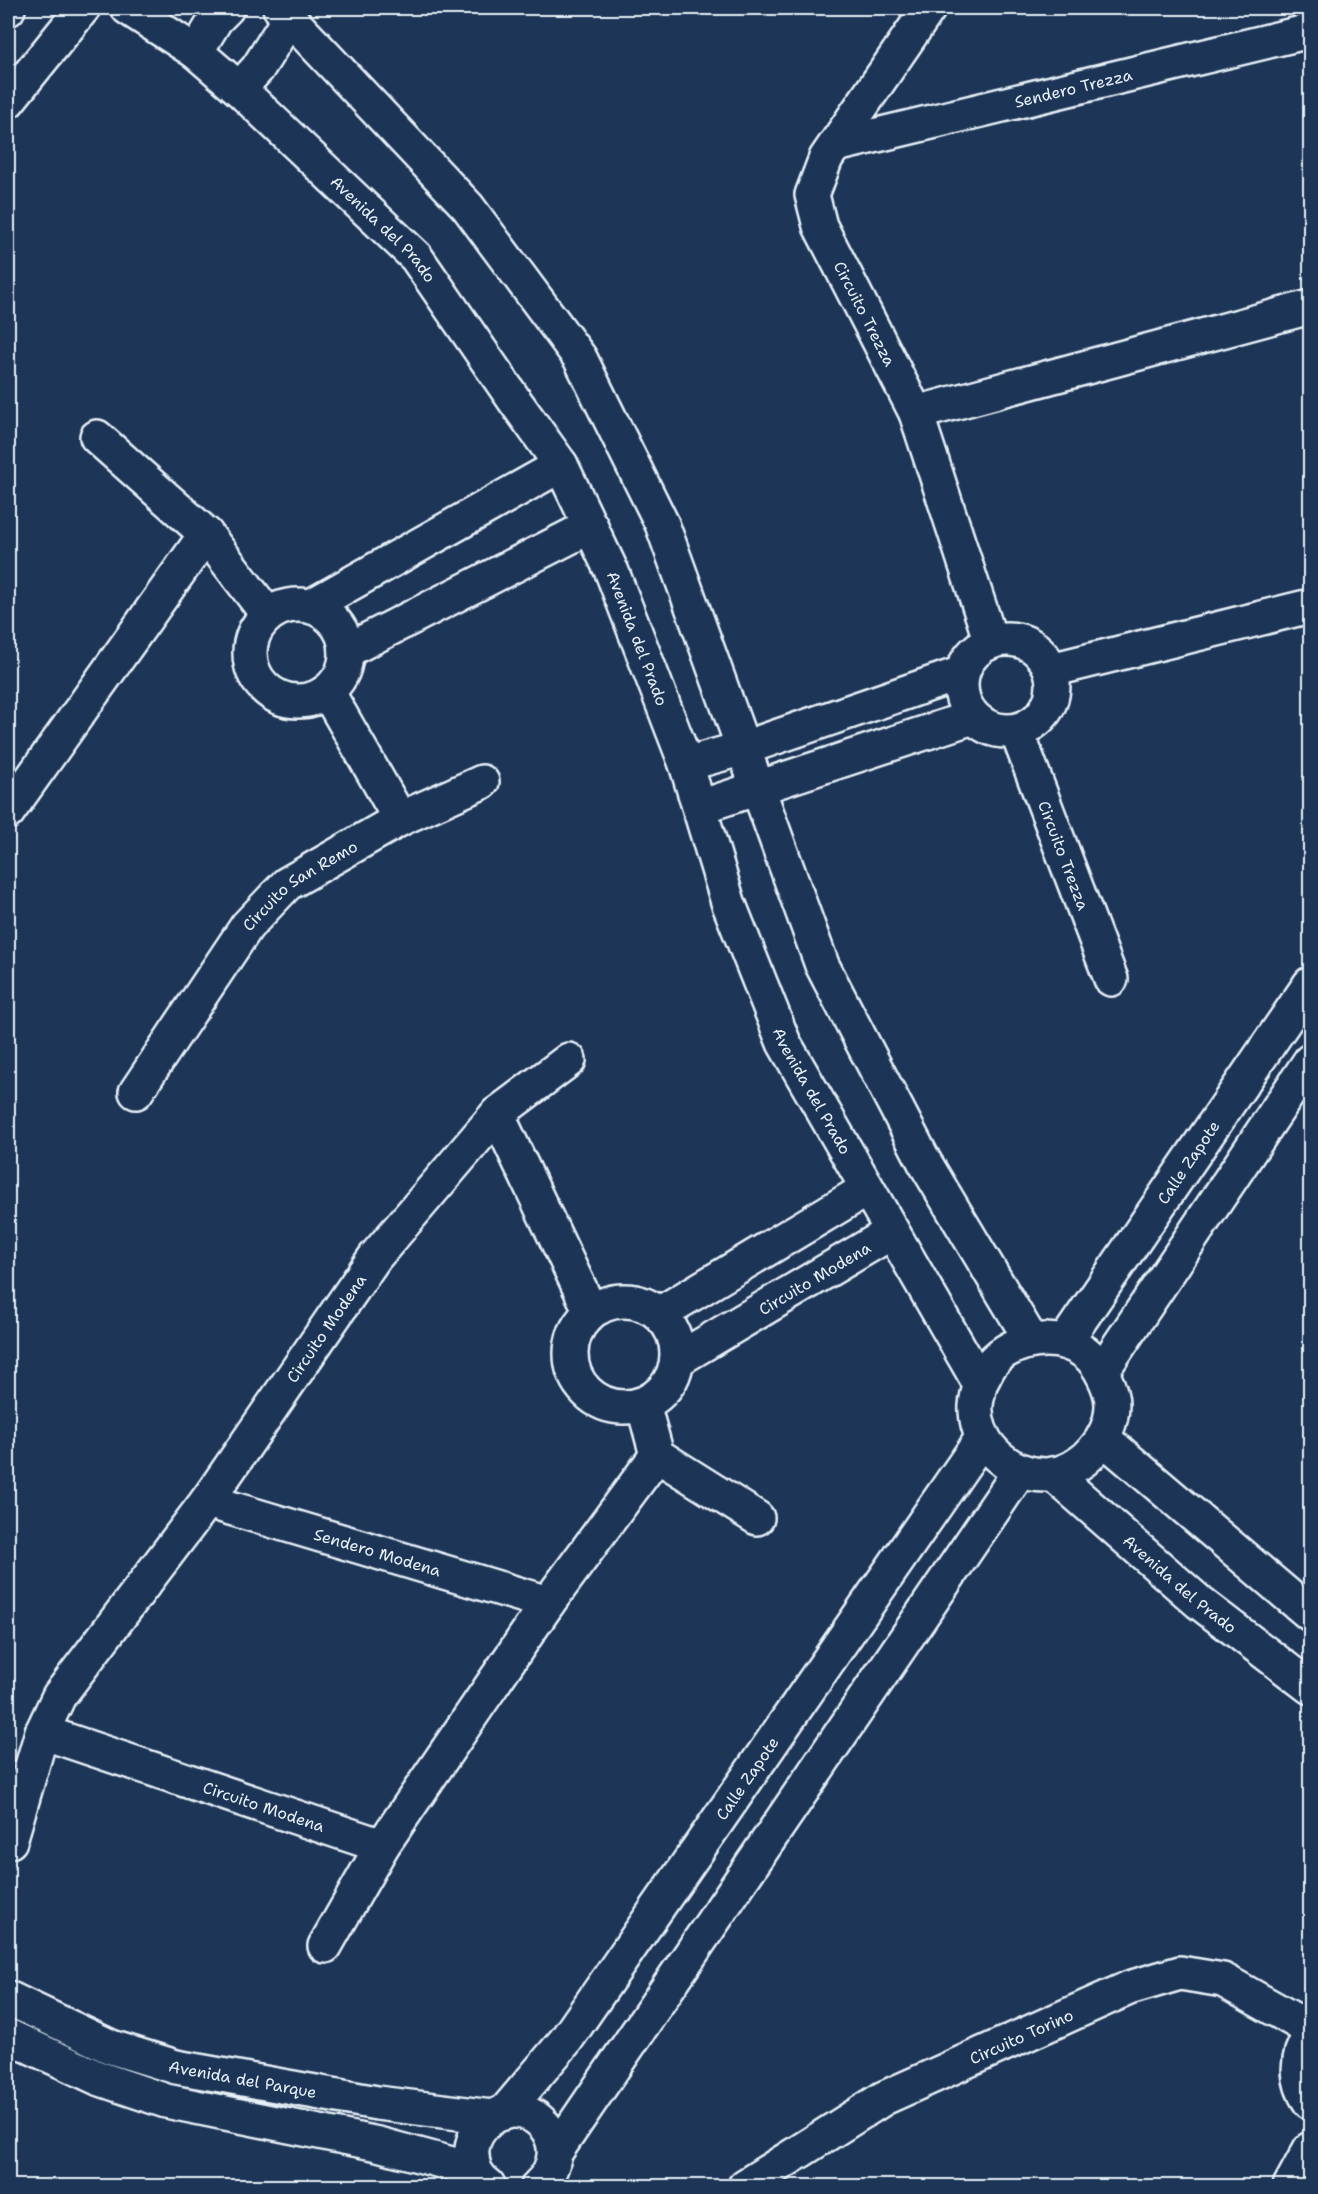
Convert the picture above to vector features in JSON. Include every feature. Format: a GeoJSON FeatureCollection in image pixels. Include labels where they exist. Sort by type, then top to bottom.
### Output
{"type":"FeatureCollection","features":[{"type":"Feature","properties":{"kind":"street"},"geometry":{"type":"LineString","coordinates":[[8,101],[83,8]]}},
{"type":"Feature","properties":{"kind":"street","name":"Avenida del Prado"},"geometry":{"type":"LineString","coordinates":[[128,8],[196,52],[239,89],[416,257],[561,465],[612,572],[686,764],[728,902],[784,1043],[980,1384]]}},
{"type":"Feature","properties":{"kind":"street"},"geometry":{"type":"LineString","coordinates":[[196,52],[216,19],[227,8]]}},
{"type":"Feature","properties":{"kind":"street","name":"Circuito Trezza"},"geometry":{"type":"LineString","coordinates":[[929,8],[826,158],[812,195],[820,226],[916,413],[991,642]]}},
{"type":"Feature","properties":{"kind":"street"},"geometry":{"type":"LineString","coordinates":[[239,89],[258,68],[285,12],[468,207],[580,358],[662,524],[822,964],[924,1161],[1031,1340]]}},
{"type":"Feature","properties":{"kind":"street","name":"Sendero Trezza"},"geometry":{"type":"LineString","coordinates":[[836,145],[1311,31]]}},
{"type":"Feature","properties":{"kind":"street"},"geometry":{"type":"LineString","coordinates":[[916,413],[1311,307]]}},
{"type":"Feature","properties":{"kind":"street"},"geometry":{"type":"LineString","coordinates":[[97,437],[206,534],[268,615]]}},
{"type":"Feature","properties":{"kind":"street"},"geometry":{"type":"LineString","coordinates":[[311,606],[561,465]]}},
{"type":"Feature","properties":{"kind":"street"},"geometry":{"type":"LineString","coordinates":[[346,651],[591,526]]}},
{"type":"Feature","properties":{"kind":"street"},"geometry":{"type":"LineString","coordinates":[[8,812],[206,534]]}},
{"type":"Feature","properties":{"kind":"street"},"geometry":{"type":"LineString","coordinates":[[296,604],[311,606],[325,612],[336,623],[343,636],[346,651],[344,666],[338,680],[314,699],[299,702],[284,700],[270,693],[259,683],[252,670],[249,654],[251,640],[257,626],[281,607],[296,604]]}},
{"type":"Feature","properties":{"kind":"street"},"geometry":{"type":"LineString","coordinates":[[1051,670],[1311,606]]}},
{"type":"Feature","properties":{"kind":"street"},"geometry":{"type":"LineString","coordinates":[[1005,639],[1019,640],[1032,646],[1043,656],[1051,670],[1054,685],[1051,701],[1044,715],[1017,732],[1001,732],[985,727],[973,717],[964,704],[961,688],[962,673],[978,649],[991,642],[1005,639]]}},
{"type":"Feature","properties":{"kind":"street"},"geometry":{"type":"LineString","coordinates":[[686,764],[744,748],[962,673]]}},
{"type":"Feature","properties":{"kind":"street"},"geometry":{"type":"LineString","coordinates":[[327,691],[400,819]]}},
{"type":"Feature","properties":{"kind":"street"},"geometry":{"type":"LineString","coordinates":[[700,807],[973,717]]}},
{"type":"Feature","properties":{"kind":"street","name":"Circuito Trezza"},"geometry":{"type":"LineString","coordinates":[[1017,732],[1111,979]]}},
{"type":"Feature","properties":{"kind":"street","name":"Circuito San Remo"},"geometry":{"type":"LineString","coordinates":[[136,1092],[247,926],[287,884],[400,819],[482,782]]}},
{"type":"Feature","properties":{"kind":"street","name":"Calle Zapote"},"geometry":{"type":"LineString","coordinates":[[1065,1342],[1311,984]]}},
{"type":"Feature","properties":{"kind":"street","name":"Circuito Modena"},"geometry":{"type":"LineString","coordinates":[[10,1841],[42,1732],[58,1696],[207,1501],[375,1257],[497,1114],[569,1060]]}},
{"type":"Feature","properties":{"kind":"street"},"geometry":{"type":"LineString","coordinates":[[1102,1371],[1311,1061]]}},
{"type":"Feature","properties":{"kind":"street"},"geometry":{"type":"LineString","coordinates":[[497,1114],[591,1312]]}},
{"type":"Feature","properties":{"kind":"street"},"geometry":{"type":"LineString","coordinates":[[659,1314],[867,1189]]}},
{"type":"Feature","properties":{"kind":"street","name":"Circuito Modena"},"geometry":{"type":"LineString","coordinates":[[676,1360],[892,1232]]}},
{"type":"Feature","properties":{"kind":"street"},"geometry":{"type":"LineString","coordinates":[[626,1301],[644,1305],[659,1314],[670,1327],[676,1343],[673,1374],[666,1387],[656,1397],[643,1404],[626,1407],[610,1406],[594,1399],[582,1388],[573,1373],[570,1356],[572,1340],[580,1324],[591,1312],[607,1303],[626,1301]]}},
{"type":"Feature","properties":{"kind":"street"},"geometry":{"type":"LineString","coordinates":[[1031,1340],[1065,1342],[1086,1354],[1102,1371],[1112,1405],[1104,1439],[1083,1462],[1053,1474],[1036,1475],[1020,1471],[998,1458],[983,1437],[976,1411],[980,1384],[992,1364],[1009,1348],[1031,1340]]}},
{"type":"Feature","properties":{"kind":"street"},"geometry":{"type":"LineString","coordinates":[[643,1404],[657,1455],[757,1518]]}},
{"type":"Feature","properties":{"kind":"street","name":"Calle Zapote"},"geometry":{"type":"LineString","coordinates":[[482,2182],[472,2147],[475,2135],[498,2115],[566,2040],[983,1437]]}},
{"type":"Feature","properties":{"kind":"street"},"geometry":{"type":"LineString","coordinates":[[1104,1439],[1311,1614]]}},
{"type":"Feature","properties":{"kind":"street"},"geometry":{"type":"LineString","coordinates":[[325,1946],[382,1846],[549,1604],[657,1455]]}},
{"type":"Feature","properties":{"kind":"street"},"geometry":{"type":"LineString","coordinates":[[555,2153],[1020,1471]]}},
{"type":"Feature","properties":{"kind":"street","name":"Avenida del Prado"},"geometry":{"type":"LineString","coordinates":[[1053,1474],[1200,1603],[1311,1687]]}},
{"type":"Feature","properties":{"kind":"street","name":"Sendero Modena"},"geometry":{"type":"LineString","coordinates":[[207,1501],[549,1604]]}},
{"type":"Feature","properties":{"kind":"street","name":"Circuito Modena"},"geometry":{"type":"LineString","coordinates":[[42,1732],[382,1846]]}},
{"type":"Feature","properties":{"kind":"street","name":"Circuito Torino"},"geometry":{"type":"LineString","coordinates":[[745,2187],[884,2098],[1129,1988],[1180,1973],[1223,1980],[1311,2029]]}},
{"type":"Feature","properties":{"kind":"street","name":"Avenida del Parque"},"geometry":{"type":"LineString","coordinates":[[8,1998],[111,2047],[176,2067],[377,2103],[498,2115]]}},
{"type":"Feature","properties":{"kind":"street"},"geometry":{"type":"LineString","coordinates":[[8,2036],[99,2078],[166,2101],[378,2144],[482,2182]]}},
{"type":"Feature","properties":{"kind":"street"},"geometry":{"type":"LineString","coordinates":[[1311,2036],[1304,2045],[1299,2061],[1299,2078],[1311,2102]]}},
{"type":"Feature","properties":{"kind":"street"},"geometry":{"type":"LineString","coordinates":[[498,2115],[522,2113],[539,2120],[548,2129],[555,2153],[553,2166],[546,2179],[538,2187]]}},
{"type":"Feature","properties":{"kind":"street"},"geometry":{"type":"LineString","coordinates":[[1290,2187],[1311,2149]]}}]}
